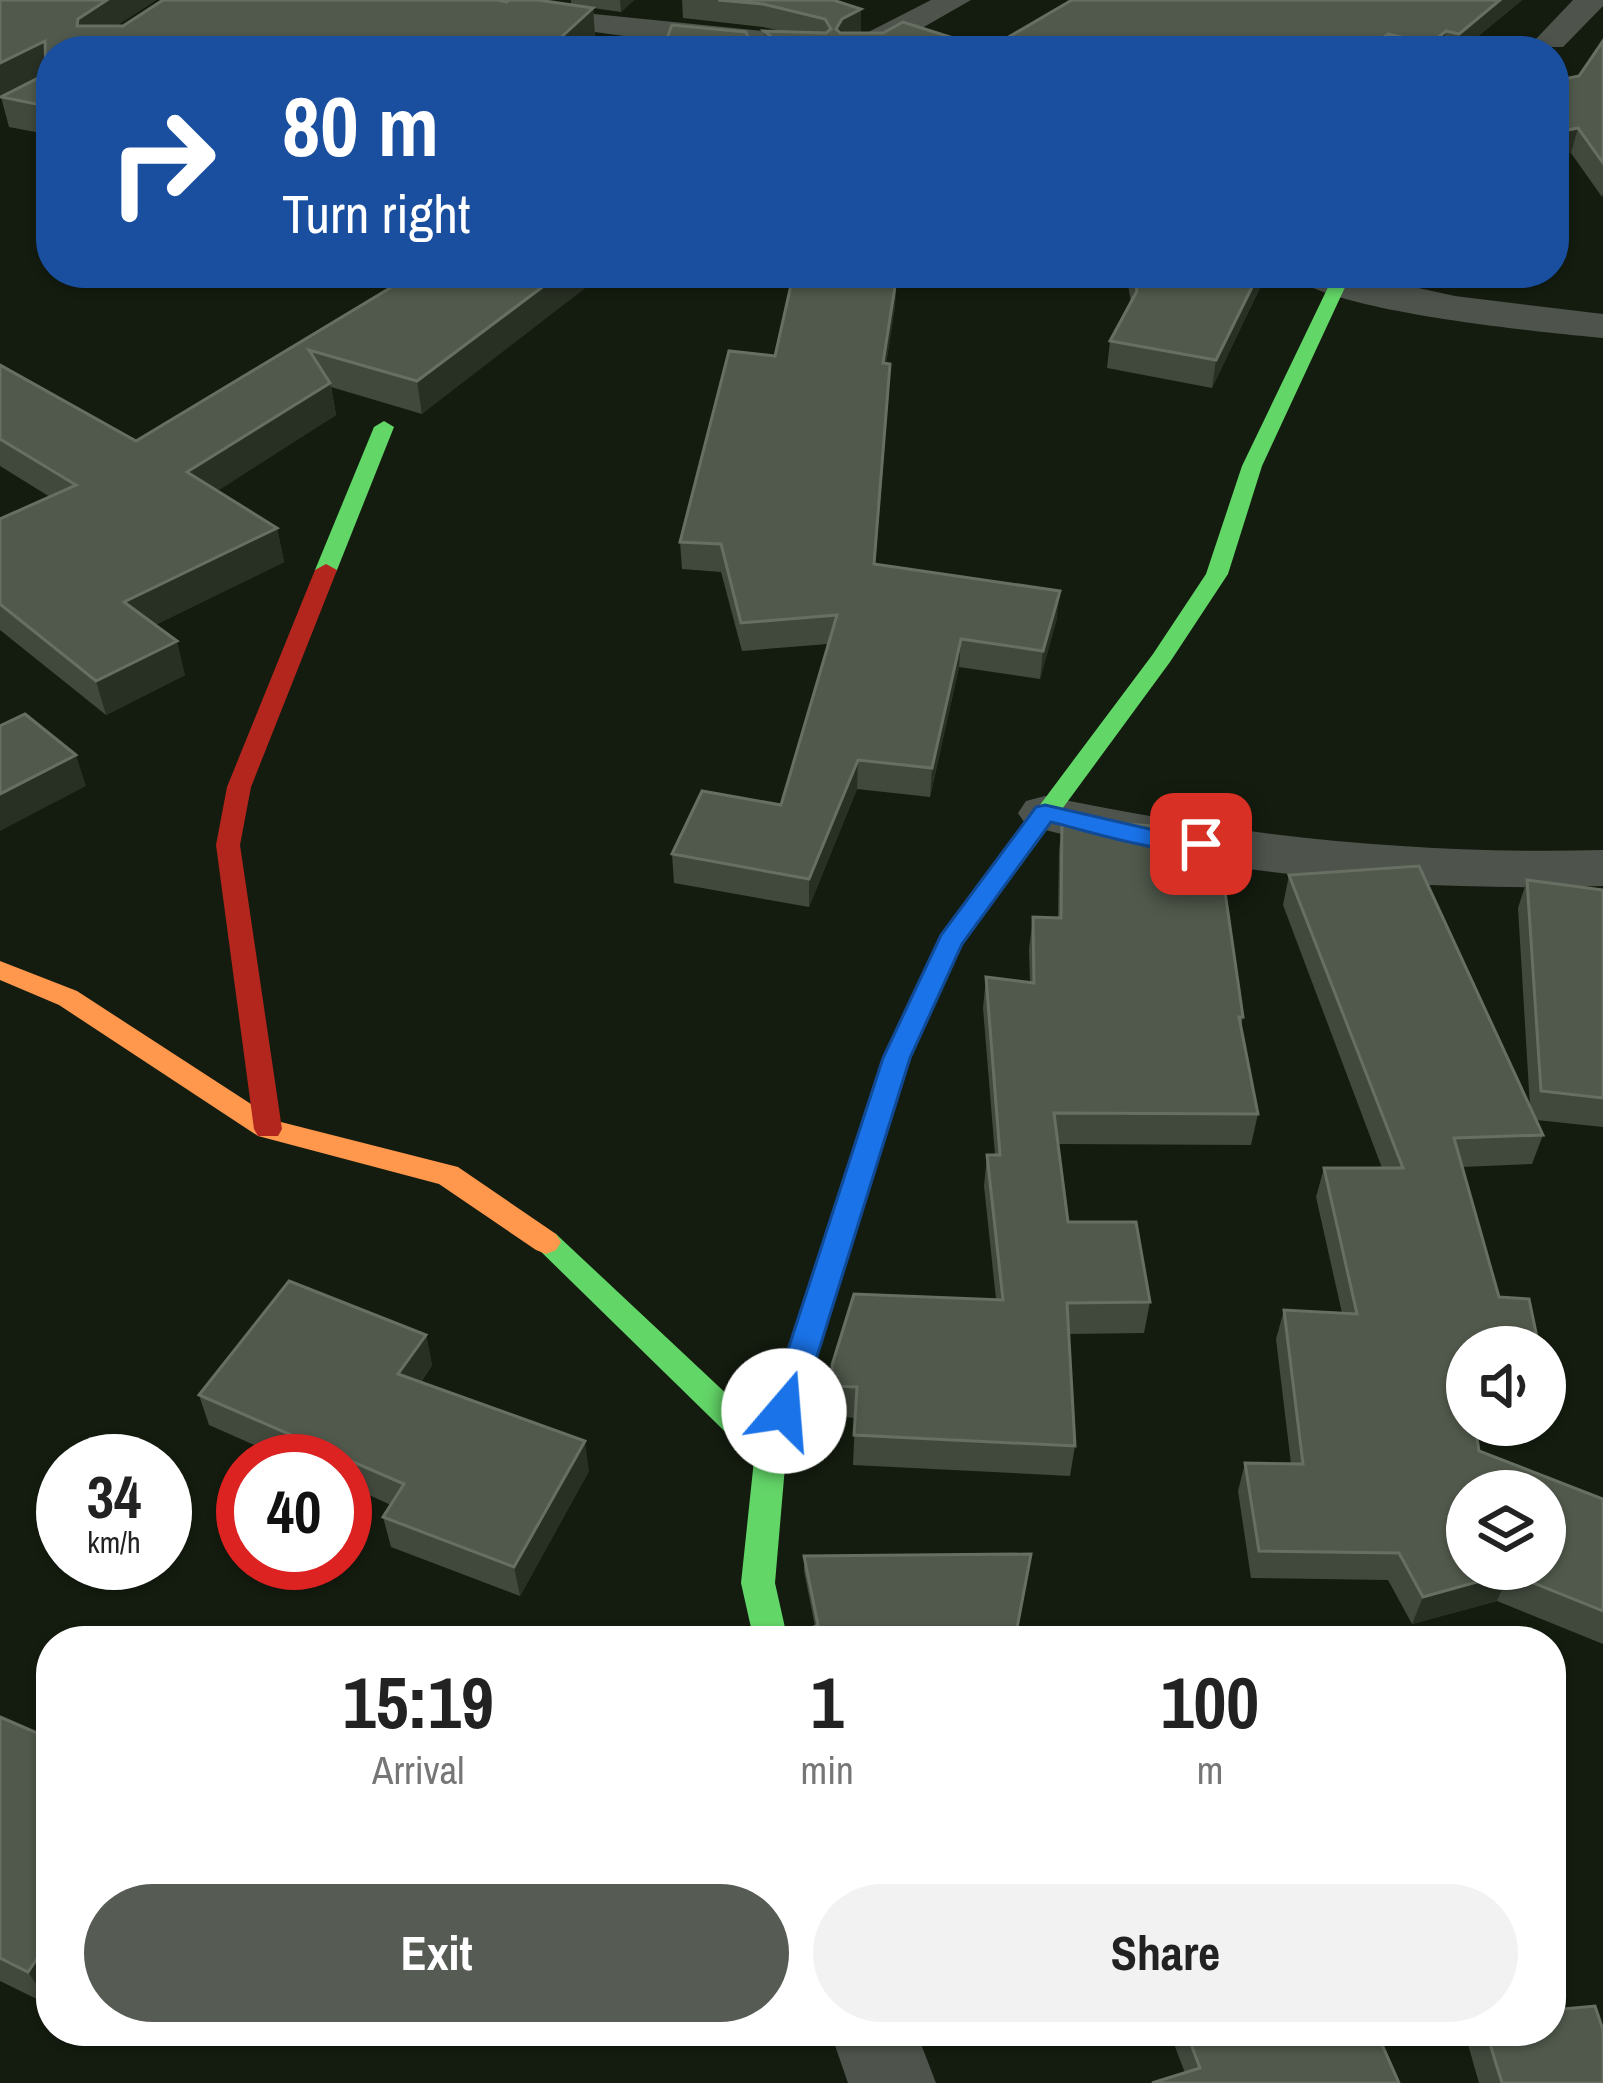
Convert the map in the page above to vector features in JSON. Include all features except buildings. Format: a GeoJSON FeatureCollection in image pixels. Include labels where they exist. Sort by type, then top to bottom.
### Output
{"type":"FeatureCollection","features":[{"type":"Feature","properties":{"kind":"street"},"geometry":{"type":"LineString","coordinates":[[460,0],[594,24],[714,36]]}},
{"type":"Feature","properties":{"kind":"street"},"geometry":{"type":"LineString","coordinates":[[886,36],[955,0]]}},
{"type":"Feature","properties":{"kind":"street"},"geometry":{"type":"LineString","coordinates":[[1555,36],[1592,0]]}},
{"type":"Feature","properties":{"kind":"street"},"geometry":{"type":"LineString","coordinates":[[768,1626],[758,1583],[770,1455],[897,1058],[951,941],[1162,657],[1217,574],[1252,466],[1321,288]]}},
{"type":"Feature","properties":{"kind":"street"},"geometry":{"type":"LineString","coordinates":[[1372,288],[1485,312],[1603,326]]}},
{"type":"Feature","properties":{"kind":"street"},"geometry":{"type":"LineString","coordinates":[[268,1129],[228,844],[239,787],[384,428]]}},
{"type":"Feature","properties":{"kind":"street"},"geometry":{"type":"LineString","coordinates":[[1045,812],[1158,839],[1407,865],[1498,874],[1603,868]]}},
{"type":"Feature","properties":{"kind":"street"},"geometry":{"type":"LineString","coordinates":[[0,970],[68,998],[268,1129],[448,1175],[564,1254],[770,1455]]}},
{"type":"Feature","properties":{"kind":"street"},"geometry":{"type":"LineString","coordinates":[[878,2046],[892,2083]]}},
{"type":"Feature","properties":{"kind":"traffic: fast"},"geometry":{"type":"LineString","coordinates":[[768,1626],[758,1583],[770,1455],[897,1058],[951,941],[1162,657],[1217,574],[1252,466],[1336,288]]}},
{"type":"Feature","properties":{"kind":"traffic: fast"},"geometry":{"type":"LineString","coordinates":[[326,570],[384,427]]}},
{"type":"Feature","properties":{"kind":"traffic: fast"},"geometry":{"type":"LineString","coordinates":[[546,1242],[770,1455]]}},
{"type":"Feature","properties":{"kind":"traffic: slow"},"geometry":{"type":"LineString","coordinates":[[0,970],[68,998],[268,1129],[448,1175],[546,1242]]}},
{"type":"Feature","properties":{"kind":"traffic: jam"},"geometry":{"type":"LineString","coordinates":[[268,1129],[228,845],[239,787],[326,570]]}},
{"type":"Feature","properties":{"kind":"route"},"geometry":{"type":"LineString","coordinates":[[784,1411],[897,1058],[951,941],[1045,812],[1158,839],[1201,844]]}}]}
